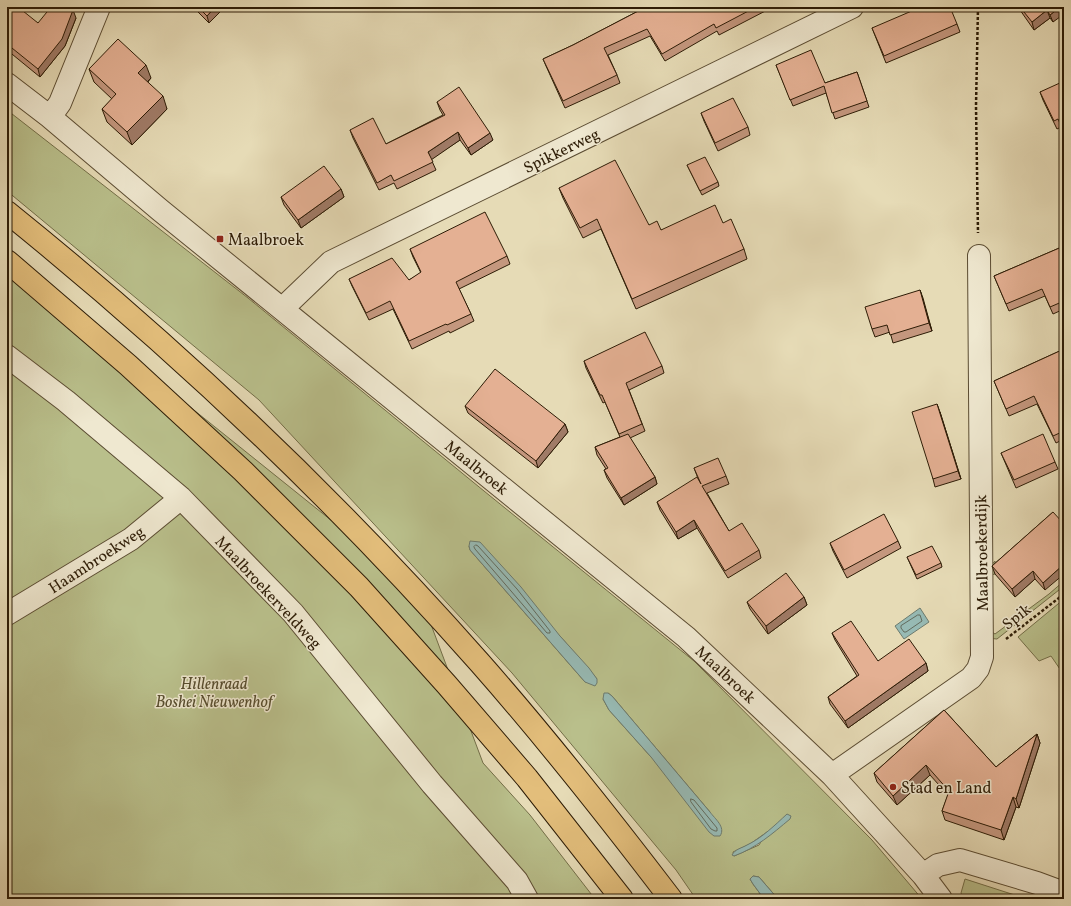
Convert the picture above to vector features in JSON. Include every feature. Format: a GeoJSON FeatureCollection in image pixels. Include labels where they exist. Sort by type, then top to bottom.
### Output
{"type":"FeatureCollection","features":[{"type":"Feature","properties":{"kind":"highway"},"geometry":{"type":"LineString","coordinates":[[7,212],[59,254],[158,339],[261,436],[337,511],[480,664],[568,768],[671,899]]}},
{"type":"Feature","properties":{"kind":"highway"},"geometry":{"type":"LineString","coordinates":[[7,261],[128,365],[248,476],[359,587],[447,685],[527,778],[622,899]]}},
{"type":"Feature","properties":{"kind":"street"},"geometry":{"type":"LineString","coordinates":[[50,117],[60,103],[99,7]]}},
{"type":"Feature","properties":{"kind":"street","name":"Spikkerweg"},"geometry":{"type":"LineString","coordinates":[[282,309],[331,262],[852,7]]}},
{"type":"Feature","properties":{"kind":"street","name":"Maalbroek"},"geometry":{"type":"LineString","coordinates":[[7,84],[50,117],[160,210],[686,637],[832,774],[923,875],[941,899]]}},
{"type":"Feature","properties":{"kind":"street","name":"Maalbroekerdijk"},"geometry":{"type":"LineString","coordinates":[[832,774],[971,678],[978,670],[982,657],[979,256]]}},
{"type":"Feature","properties":{"kind":"street","name":"Maalbroekerveldweg"},"geometry":{"type":"LineString","coordinates":[[7,356],[66,401],[181,498],[293,613],[432,784],[517,881],[527,899]]}},
{"type":"Feature","properties":{"kind":"street","name":"Haambroekweg"},"geometry":{"type":"LineString","coordinates":[[7,614],[131,539],[181,498]]}},
{"type":"Feature","properties":{"kind":"street"},"geometry":{"type":"LineString","coordinates":[[923,875],[938,865],[960,860],[1037,883],[1064,893]]}},
{"type":"Feature","properties":{"kind":"path"},"geometry":{"type":"LineString","coordinates":[[978,7],[976,106],[979,256]]}},
{"type":"Feature","properties":{"kind":"path","name":"Spik"},"geometry":{"type":"LineString","coordinates":[[982,657],[1064,594]]}},
{"type":"Feature","properties":{"kind":"green space"},"geometry":{"type":"Polygon","coordinates":[[[7,110],[248,298],[694,661],[872,840],[922,899],[778,899],[759,877],[753,876],[750,879],[764,899],[696,899],[676,870],[512,673],[259,400],[7,191],[7,110]],[[469,546],[470,550],[585,682],[597,679],[560,636],[469,546]],[[608,693],[603,699],[609,710],[651,757],[710,812],[612,696],[608,693]],[[767,832],[750,844],[733,852],[734,856],[759,845],[767,832]]]}},
{"type":"Feature","properties":{"kind":"green space","name":"Hillenraad Boshei Nieuwenhof"},"geometry":{"type":"Polygon","coordinates":[[[7,260],[418,590],[483,763],[530,815],[595,899],[7,899],[7,260]]]}},
{"type":"Feature","properties":{"kind":"green space"},"geometry":{"type":"Polygon","coordinates":[[[995,561],[995,574],[988,576],[989,630],[995,634],[1064,581],[1064,586],[997,639],[986,638],[987,570],[995,561]]]}},
{"type":"Feature","properties":{"kind":"green space"},"geometry":{"type":"Polygon","coordinates":[[[1064,599],[1064,675],[1051,656],[1039,661],[1018,637],[1064,599]]]}},
{"type":"Feature","properties":{"kind":"green space"},"geometry":{"type":"Polygon","coordinates":[[[965,879],[1027,899],[963,899],[961,893],[965,879]]]}},
{"type":"Feature","properties":{"kind":"water"},"geometry":{"type":"Polygon","coordinates":[[[470,541],[480,542],[521,587],[560,636],[589,668],[597,679],[595,686],[585,682],[470,550],[470,541]]]}},
{"type":"Feature","properties":{"kind":"water"},"geometry":{"type":"Polygon","coordinates":[[[920,608],[929,622],[904,639],[895,626],[920,608]]]}},
{"type":"Feature","properties":{"kind":"water"},"geometry":{"type":"Polygon","coordinates":[[[604,693],[608,693],[612,696],[717,820],[722,829],[720,836],[714,836],[709,832],[651,757],[609,710],[603,699],[604,693]]]}},
{"type":"Feature","properties":{"kind":"water"},"geometry":{"type":"Polygon","coordinates":[[[787,814],[791,816],[790,819],[757,845],[742,853],[734,856],[732,855],[737,850],[763,835],[787,814]]]}},
{"type":"Feature","properties":{"kind":"water"},"geometry":{"type":"Polygon","coordinates":[[[753,876],[759,877],[778,899],[764,899],[750,879],[753,876]]]}},
{"type":"Feature","properties":{"kind":"building"},"geometry":{"type":"Polygon","coordinates":[[[7,7],[18,7],[38,23],[51,7],[69,7],[73,10],[62,39],[38,69],[7,44],[7,7]]]}},
{"type":"Feature","properties":{"kind":"building"},"geometry":{"type":"Polygon","coordinates":[[[198,7],[215,7],[207,16],[198,7]]]}},
{"type":"Feature","properties":{"kind":"building"},"geometry":{"type":"Polygon","coordinates":[[[646,7],[756,7],[716,28],[714,24],[662,54],[647,29],[604,48],[617,75],[563,101],[543,59],[646,7]]]}},
{"type":"Feature","properties":{"kind":"building"},"geometry":{"type":"Polygon","coordinates":[[[921,7],[950,7],[957,24],[884,56],[872,28],[921,7]]]}},
{"type":"Feature","properties":{"kind":"building"},"geometry":{"type":"Polygon","coordinates":[[[1020,7],[1060,7],[1050,15],[1047,10],[1032,22],[1020,7]]]}},
{"type":"Feature","properties":{"kind":"building"},"geometry":{"type":"Polygon","coordinates":[[[118,39],[146,65],[138,73],[163,96],[127,132],[102,109],[116,94],[89,69],[118,39]]]}},
{"type":"Feature","properties":{"kind":"building"},"geometry":{"type":"Polygon","coordinates":[[[811,50],[825,83],[857,72],[867,101],[832,113],[824,86],[790,100],[776,65],[811,50]]]}},
{"type":"Feature","properties":{"kind":"building"},"geometry":{"type":"Polygon","coordinates":[[[1062,82],[1064,85],[1064,132],[1058,119],[1054,121],[1040,92],[1062,82]]]}},
{"type":"Feature","properties":{"kind":"building"},"geometry":{"type":"Polygon","coordinates":[[[459,87],[490,133],[468,148],[458,132],[428,152],[433,162],[394,181],[391,175],[377,183],[350,130],[373,118],[386,144],[445,115],[437,102],[459,87]]]}},
{"type":"Feature","properties":{"kind":"building"},"geometry":{"type":"Polygon","coordinates":[[[733,98],[748,127],[715,143],[701,113],[733,98]]]}},
{"type":"Feature","properties":{"kind":"building"},"geometry":{"type":"Polygon","coordinates":[[[705,157],[718,182],[700,191],[687,165],[705,157]]]}},
{"type":"Feature","properties":{"kind":"building"},"geometry":{"type":"Polygon","coordinates":[[[615,160],[649,225],[657,221],[661,230],[715,205],[723,223],[731,219],[744,249],[632,299],[597,219],[580,228],[559,188],[615,160]]]}},
{"type":"Feature","properties":{"kind":"building"},"geometry":{"type":"Polygon","coordinates":[[[324,166],[341,189],[298,220],[281,197],[324,166]]]}},
{"type":"Feature","properties":{"kind":"building"},"geometry":{"type":"Polygon","coordinates":[[[485,212],[507,256],[456,282],[471,314],[409,341],[390,301],[366,313],[349,279],[392,258],[409,280],[421,272],[410,249],[485,212]]]}},
{"type":"Feature","properties":{"kind":"building"},"geometry":{"type":"Polygon","coordinates":[[[1064,246],[1064,301],[1050,307],[1042,289],[1006,304],[994,276],[1064,246]]]}},
{"type":"Feature","properties":{"kind":"building"},"geometry":{"type":"Polygon","coordinates":[[[920,290],[929,323],[890,335],[887,325],[872,329],[865,307],[920,290]]]}},
{"type":"Feature","properties":{"kind":"building"},"geometry":{"type":"Polygon","coordinates":[[[645,332],[662,366],[626,383],[642,424],[619,434],[602,395],[600,395],[584,361],[645,332]]]}},
{"type":"Feature","properties":{"kind":"building"},"geometry":{"type":"Polygon","coordinates":[[[1064,349],[1064,431],[1053,436],[1034,396],[1006,409],[994,381],[1064,349]]]}},
{"type":"Feature","properties":{"kind":"building"},"geometry":{"type":"Polygon","coordinates":[[[495,369],[565,424],[536,461],[465,406],[495,369]]]}},
{"type":"Feature","properties":{"kind":"building"},"geometry":{"type":"Polygon","coordinates":[[[937,404],[958,471],[933,479],[912,412],[937,404]]]}},
{"type":"Feature","properties":{"kind":"building"},"geometry":{"type":"Polygon","coordinates":[[[628,434],[655,477],[621,498],[604,470],[608,468],[595,447],[628,434]]]}},
{"type":"Feature","properties":{"kind":"building"},"geometry":{"type":"Polygon","coordinates":[[[1043,434],[1055,462],[1014,480],[1001,453],[1043,434]]]}},
{"type":"Feature","properties":{"kind":"building"},"geometry":{"type":"Polygon","coordinates":[[[718,458],[726,476],[702,486],[729,531],[742,523],[759,550],[725,571],[694,520],[676,532],[657,502],[697,477],[701,484],[694,468],[718,458]]]}},
{"type":"Feature","properties":{"kind":"building"},"geometry":{"type":"Polygon","coordinates":[[[1053,512],[1064,524],[1064,564],[1043,583],[1033,571],[1012,589],[992,566],[1053,512]]]}},
{"type":"Feature","properties":{"kind":"building"},"geometry":{"type":"Polygon","coordinates":[[[884,514],[898,541],[844,570],[830,543],[884,514]]]}},
{"type":"Feature","properties":{"kind":"building"},"geometry":{"type":"Polygon","coordinates":[[[932,546],[941,563],[916,575],[907,557],[932,546]]]}},
{"type":"Feature","properties":{"kind":"building"},"geometry":{"type":"Polygon","coordinates":[[[786,573],[804,597],[766,626],[747,602],[786,573]]]}},
{"type":"Feature","properties":{"kind":"building"},"geometry":{"type":"Polygon","coordinates":[[[851,621],[878,661],[909,639],[926,663],[845,721],[828,697],[859,675],[832,633],[851,621]]]}},
{"type":"Feature","properties":{"kind":"building"},"geometry":{"type":"Polygon","coordinates":[[[944,710],[996,767],[1037,734],[1016,799],[1013,797],[1001,830],[942,811],[949,791],[926,765],[893,796],[874,773],[944,710]]]}},
{"type":"Feature","properties":{"kind":"place","name":"Maalbroek"},"geometry":{"type":"Point","coordinates":[220,239]}},
{"type":"Feature","properties":{"kind":"place","name":"Stad en Land"},"geometry":{"type":"Point","coordinates":[893,787]}}]}
